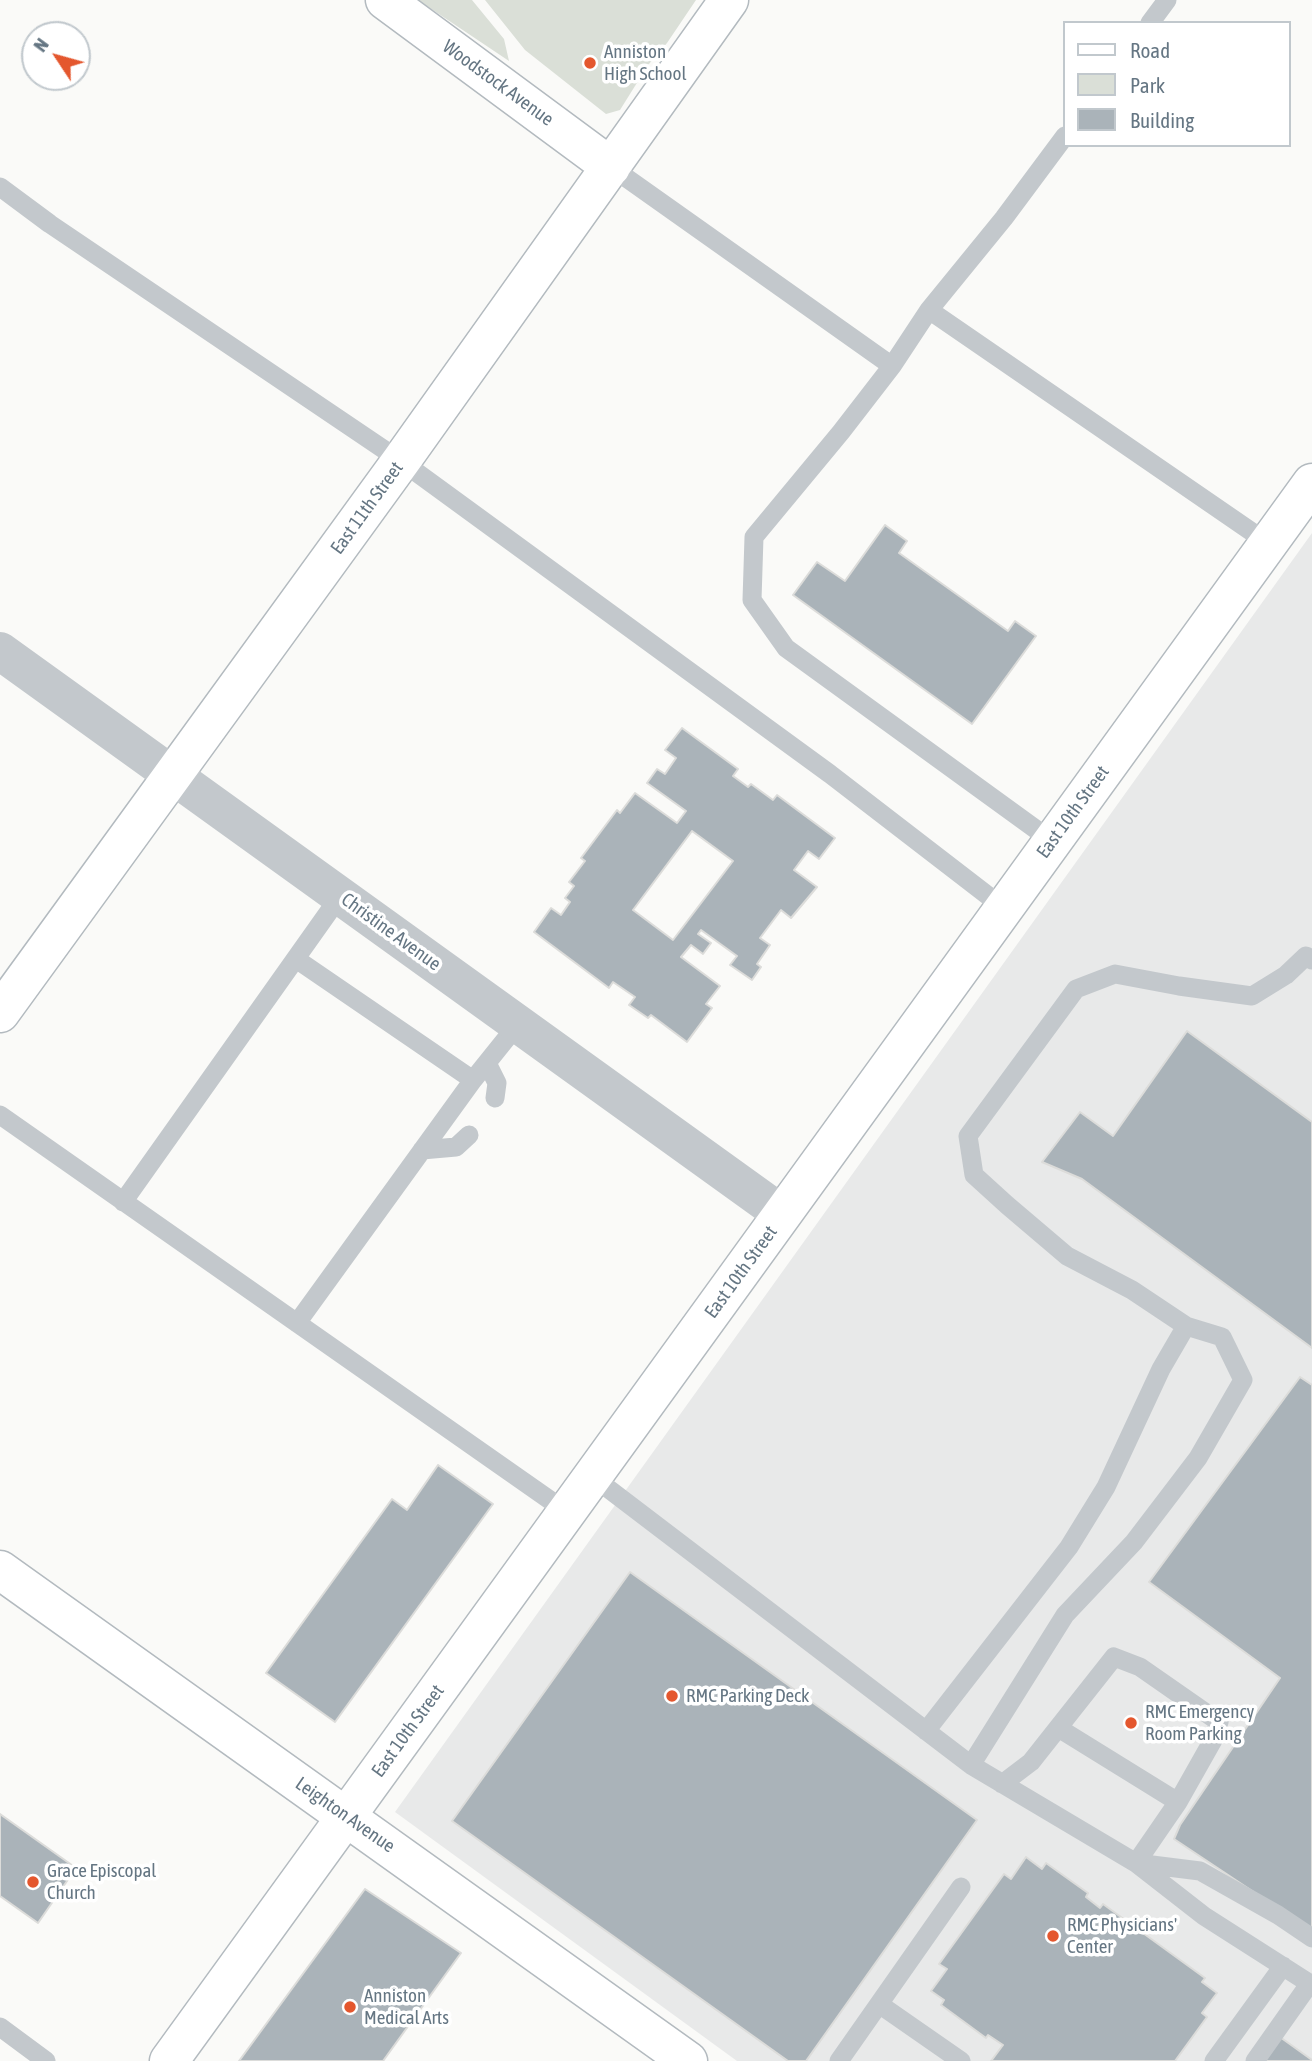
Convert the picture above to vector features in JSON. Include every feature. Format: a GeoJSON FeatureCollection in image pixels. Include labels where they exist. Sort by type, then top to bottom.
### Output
{"type":"FeatureCollection","features":[{"type":"Feature","properties":{"kind":"street","name":"Woodstock Avenue"},"geometry":{"type":"LineString","coordinates":[[385,0],[611,167]]}},
{"type":"Feature","properties":{"kind":"street","name":"East 11th Street"},"geometry":{"type":"LineString","coordinates":[[0,1013],[401,461],[729,0]]}},
{"type":"Feature","properties":{"kind":"street","name":"East 10th Street"},"geometry":{"type":"LineString","coordinates":[[169,2061],[1312,482]]}},
{"type":"Feature","properties":{"kind":"street","name":"Christine Avenue"},"geometry":{"type":"LineString","coordinates":[[0,651],[782,1214]]}},
{"type":"Feature","properties":{"kind":"street","name":"Leighton Avenue"},"geometry":{"type":"LineString","coordinates":[[0,1570],[688,2061]]}},
{"type":"Feature","properties":{"kind":"lane"},"geometry":{"type":"LineString","coordinates":[[1151,21],[1167,0]]}},
{"type":"Feature","properties":{"kind":"lane"},"geometry":{"type":"LineString","coordinates":[[1052,841],[786,648],[752,600],[754,537],[841,432],[929,310],[1004,218],[1064,137]]}},
{"type":"Feature","properties":{"kind":"lane"},"geometry":{"type":"LineString","coordinates":[[611,167],[891,366]]}},
{"type":"Feature","properties":{"kind":"lane"},"geometry":{"type":"LineString","coordinates":[[0,187],[50,224],[401,461],[830,774],[1004,908]]}},
{"type":"Feature","properties":{"kind":"lane"},"geometry":{"type":"LineString","coordinates":[[929,310],[1268,543]]}},
{"type":"Feature","properties":{"kind":"lane"},"geometry":{"type":"LineString","coordinates":[[123,1202],[340,895]]}},
{"type":"Feature","properties":{"kind":"lane"},"geometry":{"type":"LineString","coordinates":[[971,1765],[1065,1615],[1134,1542],[1198,1458],[1243,1380],[1222,1336],[1186,1326],[1132,1290],[1068,1256],[1007,1205],[974,1175],[968,1136],[1076,989],[1115,974],[1252,996],[1286,975],[1306,956],[1312,960]]}},
{"type":"Feature","properties":{"kind":"lane"},"geometry":{"type":"LineString","coordinates":[[296,959],[473,1080]]}},
{"type":"Feature","properties":{"kind":"lane"},"geometry":{"type":"LineString","coordinates":[[297,1323],[473,1080],[518,1024]]}},
{"type":"Feature","properties":{"kind":"lane"},"geometry":{"type":"LineString","coordinates":[[487,1063],[497,1083],[495,1098]]}},
{"type":"Feature","properties":{"kind":"lane"},"geometry":{"type":"LineString","coordinates":[[0,1115],[567,1512]]}},
{"type":"Feature","properties":{"kind":"lane"},"geometry":{"type":"LineString","coordinates":[[422,1150],[456,1147],[469,1135]]}},
{"type":"Feature","properties":{"kind":"lane"},"geometry":{"type":"LineString","coordinates":[[926,1731],[1069,1547],[1106,1487],[1161,1369],[1186,1326]]}},
{"type":"Feature","properties":{"kind":"lane"},"geometry":{"type":"LineString","coordinates":[[593,1477],[971,1765],[1136,1863],[1204,1916],[1311,1984],[1255,2061]]}},
{"type":"Feature","properties":{"kind":"lane"},"geometry":{"type":"LineString","coordinates":[[1002,1784],[1031,1762],[1114,1657],[1140,1667],[1219,1722],[1213,1740],[1178,1802],[1136,1863]]}},
{"type":"Feature","properties":{"kind":"lane"},"geometry":{"type":"LineString","coordinates":[[1060,1728],[1178,1802]]}},
{"type":"Feature","properties":{"kind":"lane"},"geometry":{"type":"LineString","coordinates":[[1136,1863],[1200,1871],[1278,1915],[1312,1938]]}},
{"type":"Feature","properties":{"kind":"lane"},"geometry":{"type":"LineString","coordinates":[[839,2061],[961,1887]]}},
{"type":"Feature","properties":{"kind":"lane"},"geometry":{"type":"LineString","coordinates":[[1214,2061],[1283,1966]]}},
{"type":"Feature","properties":{"kind":"lane"},"geometry":{"type":"LineString","coordinates":[[879,2004],[961,2061]]}},
{"type":"Feature","properties":{"kind":"lane"},"geometry":{"type":"LineString","coordinates":[[0,2027],[46,2061]]}},
{"type":"Feature","properties":{"kind":"shaded area"},"geometry":{"type":"Polygon","coordinates":[[[1312,533],[1312,2061],[737,2061],[395,1812],[1312,533]]]}},
{"type":"Feature","properties":{"kind":"green space"},"geometry":{"type":"Polygon","coordinates":[[[418,0],[472,0],[504,39],[509,61],[418,0]]]}},
{"type":"Feature","properties":{"kind":"green space","name":"Anniston High School"},"geometry":{"type":"Polygon","coordinates":[[[485,0],[696,0],[667,43],[649,64],[637,70],[640,78],[620,110],[606,114],[525,50],[485,0]]]}},
{"type":"Feature","properties":{"kind":"building"},"geometry":{"type":"Polygon","coordinates":[[[885,525],[907,541],[899,553],[1008,631],[1015,621],[1036,636],[972,724],[793,595],[817,562],[845,581],[885,525]]]}},
{"type":"Feature","properties":{"kind":"building"},"geometry":{"type":"Polygon","coordinates":[[[682,728],[738,769],[733,776],[748,787],[751,784],[773,800],[777,795],[835,838],[819,859],[808,851],[794,870],[817,887],[791,918],[781,910],[760,938],[770,945],[757,964],[761,967],[752,980],[730,965],[737,956],[701,930],[698,934],[711,943],[703,954],[691,945],[681,957],[720,986],[706,1004],[712,1008],[687,1042],[651,1015],[648,1018],[629,1005],[635,997],[613,982],[609,988],[534,932],[551,908],[561,915],[570,902],[565,898],[574,886],[569,882],[585,861],[581,858],[617,810],[620,813],[635,793],[677,823],[686,811],[647,783],[657,769],[665,774],[676,758],[665,750],[682,728]],[[692,831],[633,910],[673,940],[733,861],[692,831]]]}},
{"type":"Feature","properties":{"kind":"building"},"geometry":{"type":"Polygon","coordinates":[[[1187,1031],[1312,1122],[1312,1348],[1082,1179],[1042,1162],[1080,1112],[1113,1136],[1187,1031]]]}},
{"type":"Feature","properties":{"kind":"building"},"geometry":{"type":"Polygon","coordinates":[[[1300,1377],[1312,1385],[1312,1931],[1174,1839],[1180,1825],[1280,1678],[1149,1582],[1300,1377]]]}},
{"type":"Feature","properties":{"kind":"building"},"geometry":{"type":"Polygon","coordinates":[[[438,1465],[493,1504],[335,1722],[266,1673],[392,1499],[407,1510],[438,1465]]]}},
{"type":"Feature","properties":{"kind":"building","name":"RMC Parking Deck"},"geometry":{"type":"Polygon","coordinates":[[[630,1572],[977,1820],[806,2061],[788,2061],[452,1821],[630,1572]]]}},
{"type":"Feature","properties":{"kind":"building","name":"Grace Episcopal Church"},"geometry":{"type":"Polygon","coordinates":[[[0,1814],[76,1868],[38,1923],[0,1896],[0,1814]]]}},
{"type":"Feature","properties":{"kind":"building","name":"RMC Physicians' Center"},"geometry":{"type":"Polygon","coordinates":[[[1026,1857],[1042,1869],[1046,1863],[1088,1893],[1086,1897],[1100,1908],[1103,1904],[1205,1978],[1202,1982],[1217,1993],[1202,2013],[1207,2017],[1175,2061],[991,2061],[1003,2045],[988,2035],[986,2038],[941,2005],[944,2000],[931,1991],[947,1969],[939,1964],[1004,1874],[1011,1879],[1026,1857]]]}},
{"type":"Feature","properties":{"kind":"building","name":"Anniston Medical Arts"},"geometry":{"type":"Polygon","coordinates":[[[365,1889],[461,1953],[383,2061],[239,2061],[365,1889]]]}},
{"type":"Feature","properties":{"kind":"building"},"geometry":{"type":"Polygon","coordinates":[[[1280,2037],[1312,2060],[1312,2061],[1262,2061],[1280,2037]]]}},
{"type":"Feature","properties":{"kind":"place","name":"Anniston High School"},"geometry":{"type":"Point","coordinates":[590,63]}},
{"type":"Feature","properties":{"kind":"place","name":"RMC Parking Deck"},"geometry":{"type":"Point","coordinates":[672,1696]}},
{"type":"Feature","properties":{"kind":"place","name":"RMC Emergency Room Parking"},"geometry":{"type":"Point","coordinates":[1131,1723]}},
{"type":"Feature","properties":{"kind":"place","name":"Grace Episcopal Church"},"geometry":{"type":"Point","coordinates":[33,1882]}},
{"type":"Feature","properties":{"kind":"place","name":"RMC Physicians' Center"},"geometry":{"type":"Point","coordinates":[1053,1936]}},
{"type":"Feature","properties":{"kind":"place","name":"Anniston Medical Arts"},"geometry":{"type":"Point","coordinates":[350,2007]}}]}
